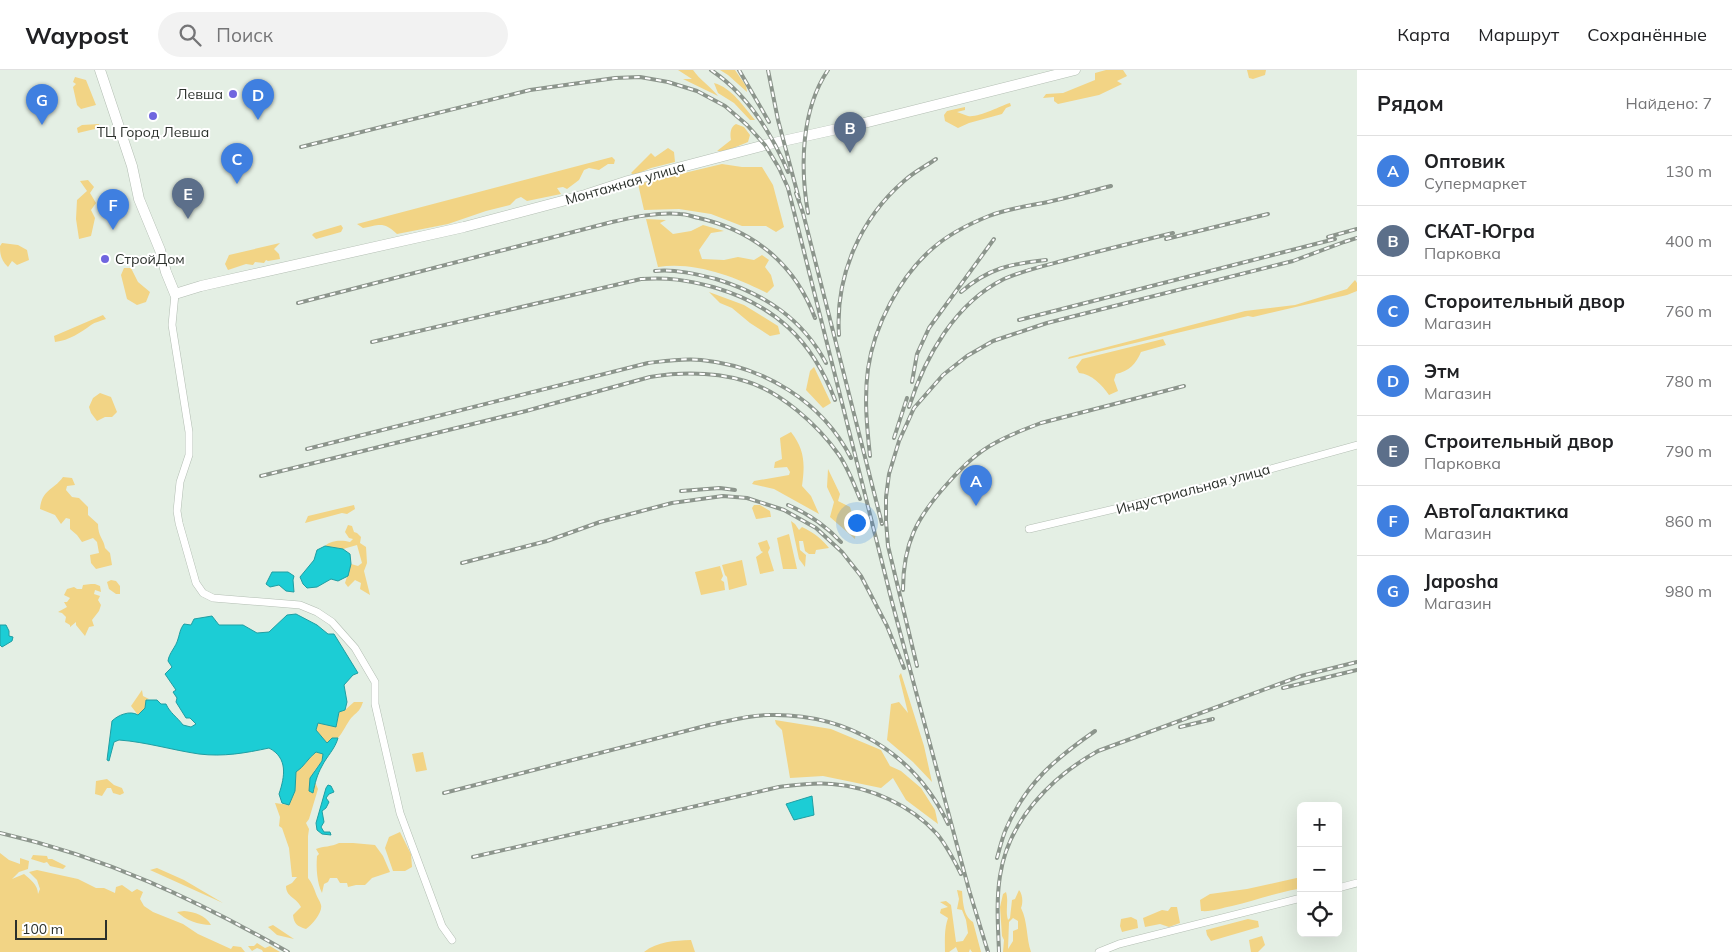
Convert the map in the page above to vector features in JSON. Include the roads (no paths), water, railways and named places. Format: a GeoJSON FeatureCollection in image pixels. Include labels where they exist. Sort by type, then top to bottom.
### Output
{"type":"FeatureCollection","features":[{"type":"Feature","properties":{"kind":"street"},"geometry":{"type":"LineString","coordinates":[[100,70],[130,161],[139,199],[176,294],[172,325],[189,432],[189,455],[180,482],[177,511],[196,584],[203,593],[213,598],[300,605],[308,608],[332,622],[355,648],[375,682],[374,704],[400,813],[442,926],[452,940]]}},
{"type":"Feature","properties":{"kind":"street","name":"Монтажная улица"},"geometry":{"type":"LineString","coordinates":[[176,294],[210,284],[464,227],[765,145],[864,123],[1075,70]]}},
{"type":"Feature","properties":{"kind":"street","name":"Индустриальная улица"},"geometry":{"type":"LineString","coordinates":[[1029,529],[1195,490],[1357,445]]}},
{"type":"Feature","properties":{"kind":"street"},"geometry":{"type":"LineString","coordinates":[[1342,887],[1357,883]]}},
{"type":"Feature","properties":{"kind":"street"},"geometry":{"type":"LineString","coordinates":[[1099,952],[1119,944],[1297,899]]}},
{"type":"Feature","properties":{"kind":"water"},"geometry":{"type":"Polygon","coordinates":[[[325,546],[343,549],[350,554],[351,564],[348,576],[338,581],[331,579],[317,587],[307,588],[300,577],[314,560],[317,550],[325,546]]]}},
{"type":"Feature","properties":{"kind":"water"},"geometry":{"type":"Polygon","coordinates":[[[272,572],[288,572],[294,576],[294,592],[286,591],[279,585],[270,587],[266,584],[272,572]]]}},
{"type":"Feature","properties":{"kind":"water"},"geometry":{"type":"Polygon","coordinates":[[[296,614],[317,625],[328,634],[334,634],[358,673],[353,675],[344,685],[347,702],[345,710],[339,712],[336,727],[318,723],[316,730],[327,743],[332,738],[338,738],[319,773],[313,793],[309,791],[310,778],[322,761],[323,754],[316,752],[296,772],[295,791],[289,805],[282,803],[279,794],[283,781],[282,762],[275,752],[269,748],[234,754],[208,755],[119,740],[114,742],[109,761],[107,760],[112,721],[124,714],[138,715],[145,708],[146,700],[157,700],[161,704],[166,704],[183,725],[191,727],[196,724],[190,718],[186,718],[176,702],[177,698],[173,692],[176,690],[165,674],[172,667],[168,661],[184,624],[191,625],[194,619],[212,616],[219,625],[243,625],[257,633],[269,632],[287,615],[296,614]]]}},
{"type":"Feature","properties":{"kind":"water"},"geometry":{"type":"Polygon","coordinates":[[[0,625],[6,625],[9,636],[13,637],[12,641],[2,647],[0,645],[0,625]]]}},
{"type":"Feature","properties":{"kind":"water"},"geometry":{"type":"Polygon","coordinates":[[[328,785],[331,786],[334,792],[326,798],[329,802],[322,811],[324,822],[321,827],[324,832],[330,832],[331,835],[322,834],[317,830],[316,823],[328,785]]]}},
{"type":"Feature","properties":{"kind":"water"},"geometry":{"type":"Polygon","coordinates":[[[812,796],[814,815],[794,820],[786,804],[812,796]]]}},
{"type":"Feature","properties":{"kind":"railway"},"geometry":{"type":"LineString","coordinates":[[711,70],[736,90],[757,115],[766,128],[788,172]]}},
{"type":"Feature","properties":{"kind":"railway"},"geometry":{"type":"LineString","coordinates":[[739,70],[769,122]]}},
{"type":"Feature","properties":{"kind":"railway"},"geometry":{"type":"LineString","coordinates":[[768,70],[778,120],[799,199]]}},
{"type":"Feature","properties":{"kind":"railway"},"geometry":{"type":"LineString","coordinates":[[808,213],[804,177],[805,139],[812,103],[828,70]]}},
{"type":"Feature","properties":{"kind":"railway"},"geometry":{"type":"LineString","coordinates":[[301,147],[530,90],[615,78],[640,77],[668,82],[697,91],[725,106],[747,125],[765,145],[788,188],[892,602],[969,890],[988,952]]}},
{"type":"Feature","properties":{"kind":"railway"},"geometry":{"type":"LineString","coordinates":[[839,335],[841,291],[846,270],[863,231],[888,196],[908,178],[936,159]]}},
{"type":"Feature","properties":{"kind":"railway"},"geometry":{"type":"LineString","coordinates":[[870,456],[866,391],[871,353],[890,303],[921,259],[952,234],[989,216],[1111,186]]}},
{"type":"Feature","properties":{"kind":"railway"},"geometry":{"type":"LineString","coordinates":[[796,193],[803,213],[882,524]]}},
{"type":"Feature","properties":{"kind":"railway"},"geometry":{"type":"LineString","coordinates":[[298,303],[612,222],[646,215],[683,214],[719,224],[755,241],[784,266],[796,281],[807,299],[815,318]]}},
{"type":"Feature","properties":{"kind":"railway"},"geometry":{"type":"LineString","coordinates":[[1166,239],[1268,214]]}},
{"type":"Feature","properties":{"kind":"railway"},"geometry":{"type":"LineString","coordinates":[[1328,237],[1357,229]]}},
{"type":"Feature","properties":{"kind":"railway"},"geometry":{"type":"LineString","coordinates":[[909,407],[924,369],[944,333],[971,302],[987,289],[1004,279],[1033,269],[1173,233]]}},
{"type":"Feature","properties":{"kind":"railway"},"geometry":{"type":"LineString","coordinates":[[917,666],[888,546],[886,497],[889,474],[899,441],[914,408],[943,375],[967,356],[993,341],[1047,323],[1293,261],[1357,238]]}},
{"type":"Feature","properties":{"kind":"railway"},"geometry":{"type":"LineString","coordinates":[[912,382],[917,354],[929,328],[994,239]]}},
{"type":"Feature","properties":{"kind":"railway"},"geometry":{"type":"LineString","coordinates":[[1019,320],[1335,239]]}},
{"type":"Feature","properties":{"kind":"railway"},"geometry":{"type":"LineString","coordinates":[[961,292],[981,277],[1001,268],[1046,260]]}},
{"type":"Feature","properties":{"kind":"railway"},"geometry":{"type":"LineString","coordinates":[[655,271],[678,271],[716,279],[766,300],[805,333],[826,363]]}},
{"type":"Feature","properties":{"kind":"railway"},"geometry":{"type":"LineString","coordinates":[[372,342],[641,279],[660,278],[677,280],[713,287],[735,295],[773,315],[803,343],[826,379],[835,400]]}},
{"type":"Feature","properties":{"kind":"railway"},"geometry":{"type":"LineString","coordinates":[[307,449],[648,363],[688,359],[724,364],[747,370],[788,390],[824,419],[839,438],[851,458]]}},
{"type":"Feature","properties":{"kind":"railway"},"geometry":{"type":"LineString","coordinates":[[261,476],[526,411],[650,377],[698,374],[745,381],[771,393],[797,410],[820,432],[839,455],[860,499]]}},
{"type":"Feature","properties":{"kind":"railway"},"geometry":{"type":"LineString","coordinates":[[903,590],[909,544],[920,519],[953,477],[982,451],[1006,437],[1041,423],[1184,386]]}},
{"type":"Feature","properties":{"kind":"railway"},"geometry":{"type":"LineString","coordinates":[[894,438],[907,398]]}},
{"type":"Feature","properties":{"kind":"railway"},"geometry":{"type":"LineString","coordinates":[[681,491],[720,488],[735,490]]}},
{"type":"Feature","properties":{"kind":"railway"},"geometry":{"type":"LineString","coordinates":[[462,563],[547,541],[600,522],[672,503],[723,496],[747,498],[784,510],[816,528],[842,552],[861,576],[887,626],[904,668]]}},
{"type":"Feature","properties":{"kind":"railway"},"geometry":{"type":"LineString","coordinates":[[788,505],[816,520],[841,542]]}},
{"type":"Feature","properties":{"kind":"railway"},"geometry":{"type":"LineString","coordinates":[[999,952],[998,895],[1005,856],[1012,837],[1022,819],[1048,787],[1064,774],[1098,751],[1301,676],[1357,662]]}},
{"type":"Feature","properties":{"kind":"railway"},"geometry":{"type":"LineString","coordinates":[[1283,688],[1357,670]]}},
{"type":"Feature","properties":{"kind":"railway"},"geometry":{"type":"LineString","coordinates":[[444,793],[709,725],[762,715],[798,716],[825,721],[851,730],[875,742],[897,758],[917,777],[934,799],[948,824]]}},
{"type":"Feature","properties":{"kind":"railway"},"geometry":{"type":"LineString","coordinates":[[1180,727],[1213,719]]}},
{"type":"Feature","properties":{"kind":"railway"},"geometry":{"type":"LineString","coordinates":[[997,858],[1006,829],[1032,785],[1055,762],[1095,731]]}},
{"type":"Feature","properties":{"kind":"railway"},"geometry":{"type":"LineString","coordinates":[[473,857],[779,787],[825,783],[875,793],[915,814],[941,839],[961,874]]}},
{"type":"Feature","properties":{"kind":"railway"},"geometry":{"type":"LineString","coordinates":[[0,833],[76,854],[113,867],[184,897],[288,952]]}},
{"type":"Feature","properties":{"kind":"place","name":"Левша"},"geometry":{"type":"Point","coordinates":[233,94]}},
{"type":"Feature","properties":{"kind":"place","name":"ТЦ Город Левша"},"geometry":{"type":"Point","coordinates":[153,116]}},
{"type":"Feature","properties":{"kind":"place","name":"Этм"},"geometry":{"type":"Point","coordinates":[258,120]}},
{"type":"Feature","properties":{"kind":"place","name":"Japosha"},"geometry":{"type":"Point","coordinates":[42,125]}},
{"type":"Feature","properties":{"kind":"place","name":"СКАТ-Югра"},"geometry":{"type":"Point","coordinates":[850,153]}},
{"type":"Feature","properties":{"kind":"place","name":"Стороительный двор"},"geometry":{"type":"Point","coordinates":[237,184]}},
{"type":"Feature","properties":{"kind":"place","name":"Строительный двор"},"geometry":{"type":"Point","coordinates":[188,219]}},
{"type":"Feature","properties":{"kind":"place","name":"АвтоГалактика"},"geometry":{"type":"Point","coordinates":[113,230]}},
{"type":"Feature","properties":{"kind":"place","name":"СтройДом"},"geometry":{"type":"Point","coordinates":[105,259]}},
{"type":"Feature","properties":{"kind":"place","name":"Оптовик"},"geometry":{"type":"Point","coordinates":[976,506]}}]}
